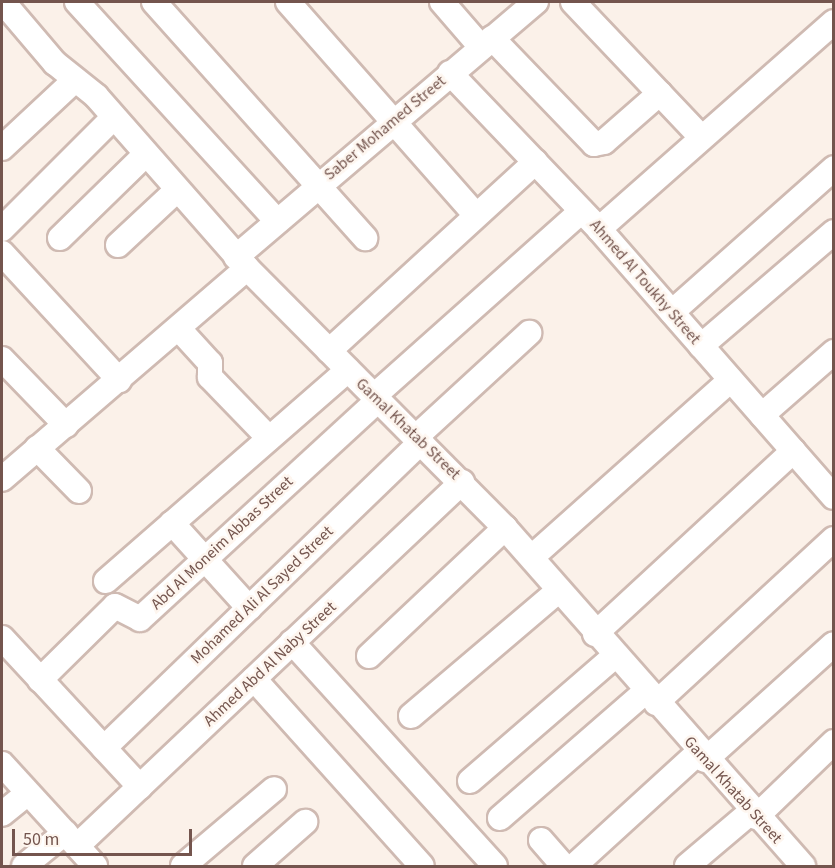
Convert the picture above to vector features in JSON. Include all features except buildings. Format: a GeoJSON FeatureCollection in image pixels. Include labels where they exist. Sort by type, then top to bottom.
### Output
{"type":"FeatureCollection","features":[{"type":"Feature","properties":{"kind":"street","name":"Gamal Khatab Street"},"geometry":{"type":"LineString","coordinates":[[3,2],[55,63],[114,117],[241,262],[462,482],[532,557],[702,756],[803,867]]}},
{"type":"Feature","properties":{"kind":"street"},"geometry":{"type":"LineString","coordinates":[[77,2],[277,221]]}},
{"type":"Feature","properties":{"kind":"street"},"geometry":{"type":"LineString","coordinates":[[154,2],[365,238]]}},
{"type":"Feature","properties":{"kind":"street"},"geometry":{"type":"LineString","coordinates":[[288,2],[476,216]]}},
{"type":"Feature","properties":{"kind":"street"},"geometry":{"type":"LineString","coordinates":[[442,2],[594,144],[604,142],[660,93]]}},
{"type":"Feature","properties":{"kind":"street","name":"Saber Mohamed Street"},"geometry":{"type":"LineString","coordinates":[[2,479],[179,329],[277,221],[536,2]]}},
{"type":"Feature","properties":{"kind":"street"},"geometry":{"type":"LineString","coordinates":[[573,2],[702,138]]}},
{"type":"Feature","properties":{"kind":"street"},"geometry":{"type":"LineString","coordinates":[[599,229],[834,22]]}},
{"type":"Feature","properties":{"kind":"street","name":"Ahmed Al Toukhy Street"},"geometry":{"type":"LineString","coordinates":[[450,73],[599,229],[834,497]]}},
{"type":"Feature","properties":{"kind":"street"},"geometry":{"type":"LineString","coordinates":[[2,148],[75,80]]}},
{"type":"Feature","properties":{"kind":"street"},"geometry":{"type":"LineString","coordinates":[[2,229],[114,117]]}},
{"type":"Feature","properties":{"kind":"street"},"geometry":{"type":"LineString","coordinates":[[60,238],[146,154]]}},
{"type":"Feature","properties":{"kind":"street"},"geometry":{"type":"LineString","coordinates":[[329,351],[535,162]]}},
{"type":"Feature","properties":{"kind":"street"},"geometry":{"type":"LineString","coordinates":[[672,312],[834,168]]}},
{"type":"Feature","properties":{"kind":"street"},"geometry":{"type":"LineString","coordinates":[[118,245],[177,190]]}},
{"type":"Feature","properties":{"kind":"street","name":"Abd Al Moneim Abbas Street"},"geometry":{"type":"LineString","coordinates":[[40,680],[115,606],[140,619],[376,398],[582,211]]}},
{"type":"Feature","properties":{"kind":"street"},"geometry":{"type":"LineString","coordinates":[[701,346],[834,232]]}},
{"type":"Feature","properties":{"kind":"street"},"geometry":{"type":"LineString","coordinates":[[2,253],[118,380]]}},
{"type":"Feature","properties":{"kind":"street"},"geometry":{"type":"LineString","coordinates":[[179,329],[210,363],[210,377],[269,438]]}},
{"type":"Feature","properties":{"kind":"street","name":"Mohamed Ali Al Sayed Street"},"geometry":{"type":"LineString","coordinates":[[104,748],[529,333]]}},
{"type":"Feature","properties":{"kind":"street"},"geometry":{"type":"LineString","coordinates":[[762,415],[834,352]]}},
{"type":"Feature","properties":{"kind":"street"},"geometry":{"type":"LineString","coordinates":[[2,359],[66,425]]}},
{"type":"Feature","properties":{"kind":"street"},"geometry":{"type":"LineString","coordinates":[[106,581],[348,370]]}},
{"type":"Feature","properties":{"kind":"street"},"geometry":{"type":"LineString","coordinates":[[532,557],[731,380]]}},
{"type":"Feature","properties":{"kind":"street"},"geometry":{"type":"LineString","coordinates":[[37,448],[78,491]]}},
{"type":"Feature","properties":{"kind":"street"},"geometry":{"type":"LineString","coordinates":[[596,634],[792,451]]}},
{"type":"Feature","properties":{"kind":"street","name":"Ahmed Abd Al Naby Street"},"geometry":{"type":"LineString","coordinates":[[24,867],[71,840],[140,787],[462,482]]}},
{"type":"Feature","properties":{"kind":"street"},"geometry":{"type":"LineString","coordinates":[[172,524],[249,608]]}},
{"type":"Feature","properties":{"kind":"street"},"geometry":{"type":"LineString","coordinates":[[369,656],[505,528]]}},
{"type":"Feature","properties":{"kind":"street"},"geometry":{"type":"LineString","coordinates":[[500,818],[651,697],[834,539]]}},
{"type":"Feature","properties":{"kind":"street"},"geometry":{"type":"LineString","coordinates":[[411,716],[559,590]]}},
{"type":"Feature","properties":{"kind":"street"},"geometry":{"type":"LineString","coordinates":[[2,638],[140,787]]}},
{"type":"Feature","properties":{"kind":"street"},"geometry":{"type":"LineString","coordinates":[[292,642],[495,867]]}},
{"type":"Feature","properties":{"kind":"street"},"geometry":{"type":"LineString","coordinates":[[574,867],[834,644]]}},
{"type":"Feature","properties":{"kind":"street"},"geometry":{"type":"LineString","coordinates":[[470,781],[615,656]]}},
{"type":"Feature","properties":{"kind":"street"},"geometry":{"type":"LineString","coordinates":[[254,679],[422,867]]}},
{"type":"Feature","properties":{"kind":"street"},"geometry":{"type":"LineString","coordinates":[[687,867],[753,814],[834,742]]}},
{"type":"Feature","properties":{"kind":"street"},"geometry":{"type":"LineString","coordinates":[[2,764],[95,867]]}},
{"type":"Feature","properties":{"kind":"street"},"geometry":{"type":"LineString","coordinates":[[183,867],[274,789]]}},
{"type":"Feature","properties":{"kind":"street"},"geometry":{"type":"LineString","coordinates":[[2,814],[28,793]]}},
{"type":"Feature","properties":{"kind":"street"},"geometry":{"type":"LineString","coordinates":[[255,867],[305,822]]}},
{"type":"Feature","properties":{"kind":"street"},"geometry":{"type":"LineString","coordinates":[[541,840],[564,867]]}}]}
